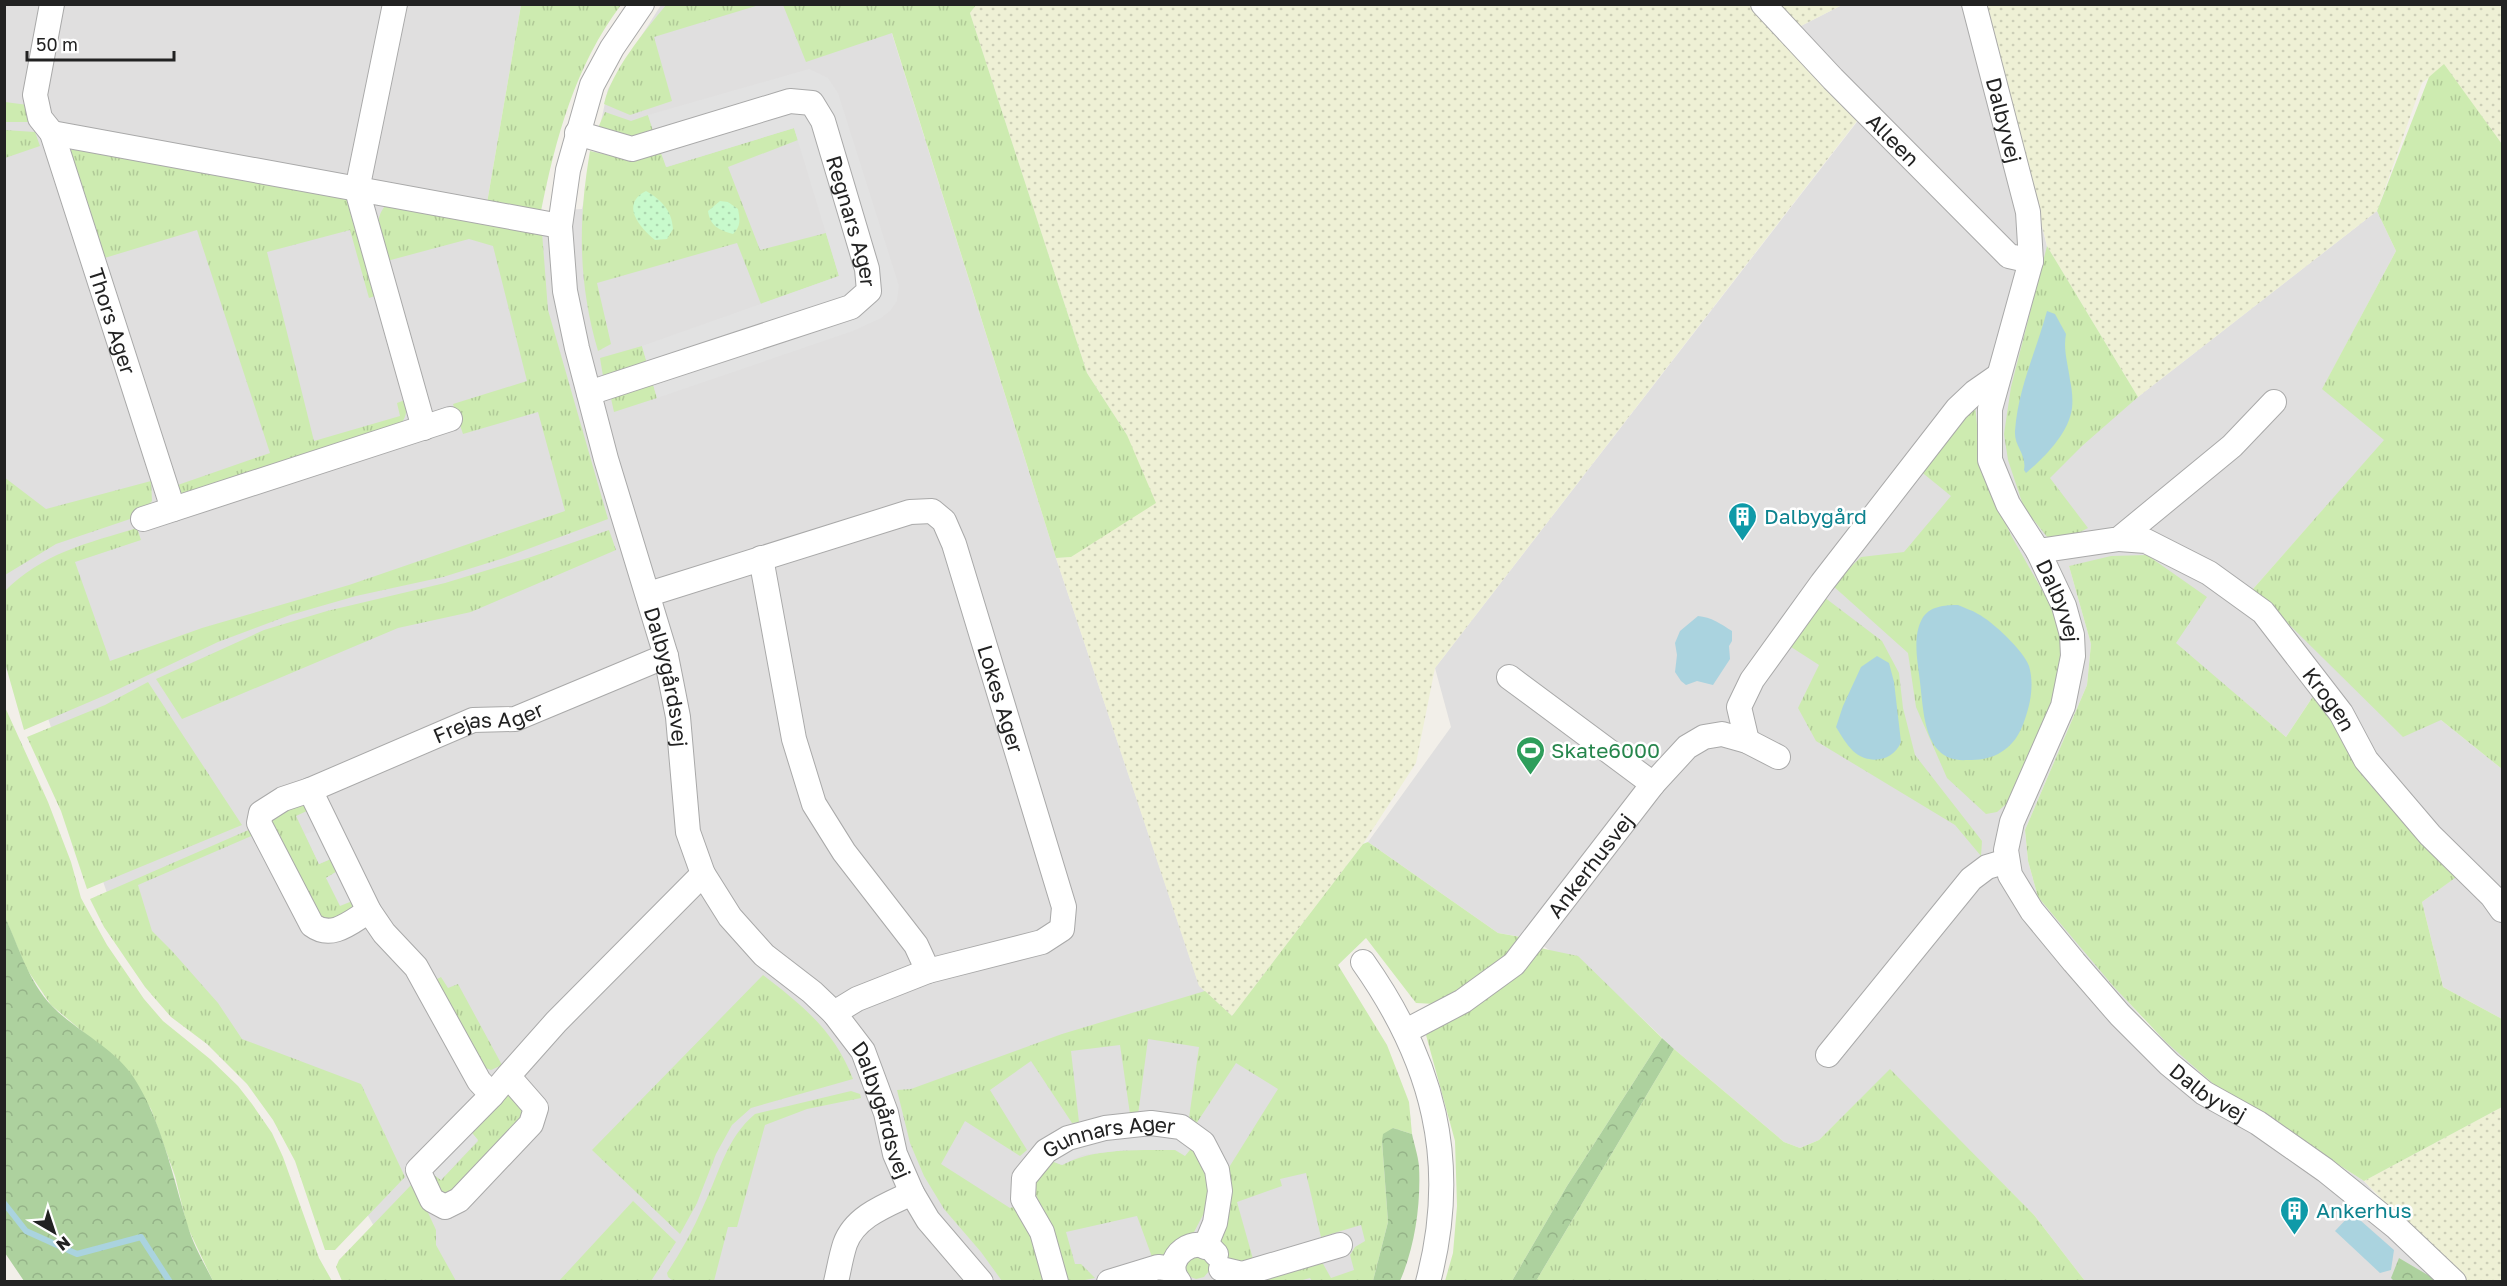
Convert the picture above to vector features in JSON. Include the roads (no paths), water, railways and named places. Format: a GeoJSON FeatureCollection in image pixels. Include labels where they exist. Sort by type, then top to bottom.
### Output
{"type":"FeatureCollection","features":[{"type":"Feature","properties":{"kind":"street","name":"Thors Ager"},"geometry":{"type":"LineString","coordinates":[[52,4],[35,95],[40,118],[52,133],[173,509]]}},
{"type":"Feature","properties":{"kind":"street"},"geometry":{"type":"LineString","coordinates":[[395,4],[357,190],[424,428]]}},
{"type":"Feature","properties":{"kind":"street","name":"Dalbygårdsvej"},"geometry":{"type":"LineString","coordinates":[[642,4],[612,48],[592,85],[568,170],[560,226],[565,291],[589,393],[606,459],[649,594],[666,656],[678,717],[688,832],[703,874],[730,917],[764,955],[812,992],[834,1013],[863,1051],[876,1080],[895,1154],[912,1192],[928,1221],[981,1281]]}},
{"type":"Feature","properties":{"kind":"street","name":"Alleen"},"geometry":{"type":"LineString","coordinates":[[1763,4],[1833,79],[2008,256],[2031,261]]}},
{"type":"Feature","properties":{"kind":"street","name":"Dalbyvej"},"geometry":{"type":"LineString","coordinates":[[1974,4],[2028,212],[2031,261],[1990,409],[1990,460],[2008,504],[2038,551],[2064,606],[2072,635],[2073,656],[2063,706],[2012,822],[2006,850],[2010,875],[2032,911],[2120,1015],[2169,1064],[2204,1093],[2258,1123],[2325,1170],[2397,1228],[2454,1281]]}},
{"type":"Feature","properties":{"kind":"street","name":"Regnars Ager"},"geometry":{"type":"LineString","coordinates":[[577,132],[632,149],[790,100],[812,103],[823,122],[864,258],[869,291],[851,307],[589,393]]}},
{"type":"Feature","properties":{"kind":"street"},"geometry":{"type":"LineString","coordinates":[[52,133],[560,226]]}},
{"type":"Feature","properties":{"kind":"street"},"geometry":{"type":"LineString","coordinates":[[1747,741],[1739,707],[1752,680],[1822,583],[1957,409],[1975,392],[1998,376]]}},
{"type":"Feature","properties":{"kind":"street"},"geometry":{"type":"LineString","coordinates":[[2119,539],[2232,446],[2274,402]]}},
{"type":"Feature","properties":{"kind":"street"},"geometry":{"type":"LineString","coordinates":[[142,519],[450,419]]}},
{"type":"Feature","properties":{"kind":"street","name":"Lokes Ager"},"geometry":{"type":"LineString","coordinates":[[649,594],[910,512],[932,511],[944,521],[954,544],[1064,907],[1062,929],[1042,942],[928,971],[857,999],[834,1013]]}},
{"type":"Feature","properties":{"kind":"street","name":"Krogen"},"geometry":{"type":"LineString","coordinates":[[2038,551],[2119,539],[2146,541],[2209,573],[2263,612],[2341,713],[2366,760],[2430,835],[2492,896],[2502,910]]}},
{"type":"Feature","properties":{"kind":"street"},"geometry":{"type":"LineString","coordinates":[[761,558],[794,739],[814,804],[844,852],[916,945],[928,971]]}},
{"type":"Feature","properties":{"kind":"street","name":"Frejas Ager"},"geometry":{"type":"LineString","coordinates":[[369,911],[336,930],[320,931],[312,926],[259,823],[261,813],[283,799],[310,790],[473,720],[515,719],[666,656]]}},
{"type":"Feature","properties":{"kind":"street"},"geometry":{"type":"LineString","coordinates":[[1509,677],[1653,784]]}},
{"type":"Feature","properties":{"kind":"street","name":"Ankerhusvej"},"geometry":{"type":"LineString","coordinates":[[1406,1031],[1463,1001],[1514,964],[1653,784],[1687,747],[1704,737],[1722,734],[1747,741],[1778,757]]}},
{"type":"Feature","properties":{"kind":"street"},"geometry":{"type":"LineString","coordinates":[[310,790],[369,911],[384,933],[416,967],[479,1081],[492,1095]]}},
{"type":"Feature","properties":{"kind":"street"},"geometry":{"type":"LineString","coordinates":[[1828,1054],[1971,879],[1987,867],[2007,861]]}},
{"type":"Feature","properties":{"kind":"street"},"geometry":{"type":"LineString","coordinates":[[508,1076],[536,1108],[531,1124],[459,1200],[445,1207],[432,1200],[418,1170],[492,1095],[508,1076],[556,1022],[703,874]]}},
{"type":"Feature","properties":{"kind":"street"},"geometry":{"type":"LineString","coordinates":[[1363,962],[1406,1031],[1427,1084],[1438,1140],[1442,1196],[1436,1252],[1428,1281]]}},
{"type":"Feature","properties":{"kind":"street","name":"Gunnars Ager"},"geometry":{"type":"LineString","coordinates":[[1056,1281],[1042,1232],[1023,1199],[1024,1178],[1046,1151],[1068,1138],[1105,1128],[1151,1123],[1181,1126],[1203,1143],[1217,1170],[1220,1191],[1215,1223],[1205,1246]]}},
{"type":"Feature","properties":{"kind":"street"},"geometry":{"type":"LineString","coordinates":[[836,1281],[845,1243],[856,1226],[868,1215],[912,1192]]}},
{"type":"Feature","properties":{"kind":"street"},"geometry":{"type":"LineString","coordinates":[[1176,1275],[1174,1260],[1185,1247],[1198,1244],[1212,1249],[1219,1258],[1219,1275],[1242,1274],[1340,1245]]}},
{"type":"Feature","properties":{"kind":"street"},"geometry":{"type":"LineString","coordinates":[[1109,1281],[1158,1267],[1176,1275]]}},
{"type":"Feature","properties":{"kind":"water"},"geometry":{"type":"Polygon","coordinates":[[[2047,311],[2055,314],[2066,334],[2065,351],[2072,391],[2072,408],[2061,436],[2026,473],[2024,459],[2015,437],[2017,415],[2047,311]]]}},
{"type":"Feature","properties":{"kind":"water"},"geometry":{"type":"Polygon","coordinates":[[[1958,605],[1976,613],[1999,630],[2021,653],[2031,672],[2030,699],[2018,735],[2003,751],[1983,759],[1953,759],[1942,754],[1934,745],[1925,722],[1916,650],[1919,626],[1929,611],[1943,606],[1958,605]]]}},
{"type":"Feature","properties":{"kind":"water"},"geometry":{"type":"Polygon","coordinates":[[[1698,616],[1712,619],[1732,631],[1732,641],[1729,646],[1730,659],[1713,685],[1697,681],[1686,685],[1675,672],[1677,655],[1675,643],[1680,631],[1698,616]]]}},
{"type":"Feature","properties":{"kind":"water"},"geometry":{"type":"Polygon","coordinates":[[[1877,656],[1889,663],[1894,682],[1901,742],[1892,754],[1873,760],[1853,751],[1836,727],[1861,667],[1877,656]]]}},
{"type":"Feature","properties":{"kind":"water"},"geometry":{"type":"Polygon","coordinates":[[[2352,1213],[2394,1250],[2391,1270],[2380,1273],[2335,1231],[2352,1213]]]}},
{"type":"Feature","properties":{"kind":"waterway"},"geometry":{"type":"LineString","coordinates":[[4,1203],[26,1231],[77,1254],[141,1237],[170,1282]]}},
{"type":"Feature","properties":{"kind":"place","name":"Dalbygård"},"geometry":{"type":"Point","coordinates":[1743,542]}},
{"type":"Feature","properties":{"kind":"place","name":"Skate6000"},"geometry":{"type":"Point","coordinates":[1530,776]}},
{"type":"Feature","properties":{"kind":"place","name":"Ankerhus"},"geometry":{"type":"Point","coordinates":[2295,1236]}}]}
